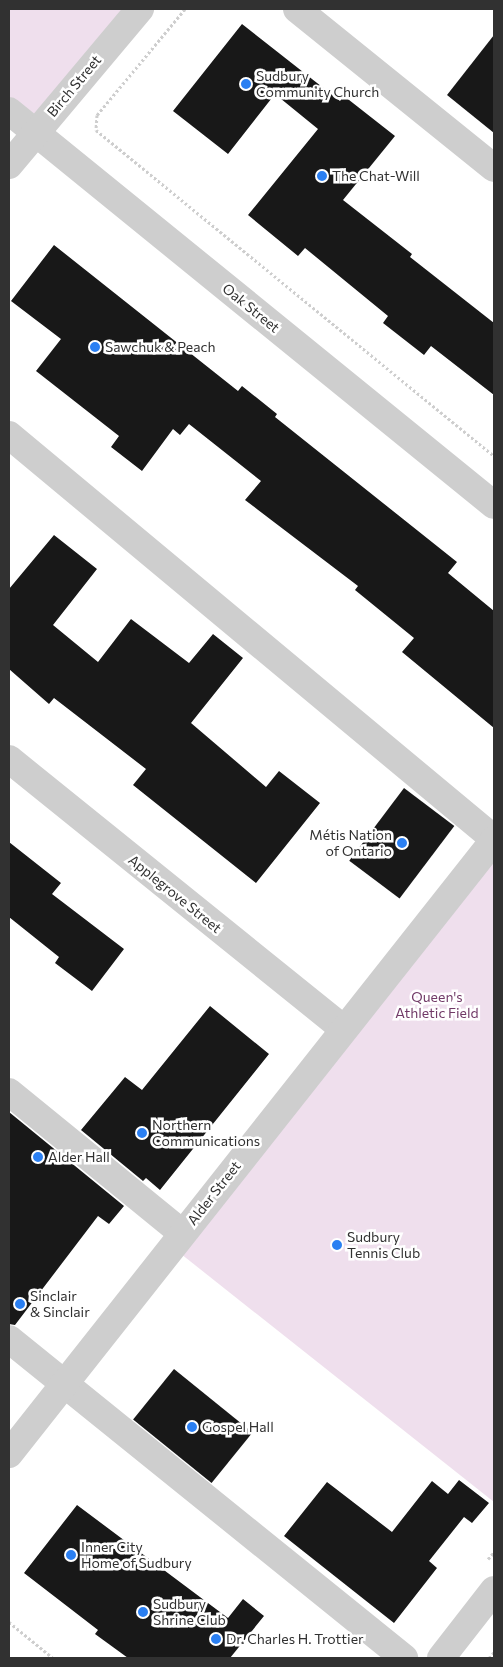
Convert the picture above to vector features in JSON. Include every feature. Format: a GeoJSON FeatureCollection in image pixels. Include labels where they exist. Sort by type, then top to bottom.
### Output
{"type":"FeatureCollection","features":[{"type":"Feature","properties":{"kind":"street","name":"Birch Street"},"geometry":{"type":"LineString","coordinates":[[9,165],[140,9]]}},
{"type":"Feature","properties":{"kind":"street"},"geometry":{"type":"LineString","coordinates":[[297,9],[494,168]]}},
{"type":"Feature","properties":{"kind":"street","name":"Oak Street"},"geometry":{"type":"LineString","coordinates":[[9,110],[494,505]]}},
{"type":"Feature","properties":{"kind":"street"},"geometry":{"type":"LineString","coordinates":[[9,435],[494,840]]}},
{"type":"Feature","properties":{"kind":"street","name":"Applegrove Street"},"geometry":{"type":"LineString","coordinates":[[9,759],[342,1028]]}},
{"type":"Feature","properties":{"kind":"street","name":"Alder Street"},"geometry":{"type":"LineString","coordinates":[[9,1454],[342,1028],[494,840]]}},
{"type":"Feature","properties":{"kind":"street"},"geometry":{"type":"LineString","coordinates":[[9,1092],[182,1233]]}},
{"type":"Feature","properties":{"kind":"street"},"geometry":{"type":"LineString","coordinates":[[9,1338],[404,1658]]}},
{"type":"Feature","properties":{"kind":"street"},"geometry":{"type":"LineString","coordinates":[[441,1658],[494,1590]]}},
{"type":"Feature","properties":{"kind":"path"},"geometry":{"type":"LineString","coordinates":[[185,9],[97,115],[96,130],[494,456]]}},
{"type":"Feature","properties":{"kind":"path"},"geometry":{"type":"LineString","coordinates":[[9,1622],[53,1658]]}},
{"type":"Feature","properties":{"kind":"path"},"geometry":{"type":"LineString","coordinates":[[490,1658],[494,1652]]}},
{"type":"Feature","properties":{"kind":"green space"},"geometry":{"type":"Polygon","coordinates":[[[9,9],[137,9],[32,133],[9,114],[9,9]]]}},
{"type":"Feature","properties":{"kind":"green space","name":"Sudbury Tennis Club"},"geometry":{"type":"Polygon","coordinates":[[[494,844],[494,1502],[176,1250],[494,844]]]}},
{"type":"Feature","properties":{"kind":"building"},"geometry":{"type":"Polygon","coordinates":[[[242,24],[340,101],[344,96],[395,136],[343,200],[412,254],[410,257],[494,323],[494,395],[431,346],[424,355],[383,323],[388,316],[305,248],[298,256],[248,215],[318,129],[275,94],[228,154],[173,111],[242,24]]]}},
{"type":"Feature","properties":{"kind":"building"},"geometry":{"type":"Polygon","coordinates":[[[494,35],[494,133],[447,95],[494,35]]]}},
{"type":"Feature","properties":{"kind":"building"},"geometry":{"type":"Polygon","coordinates":[[[54,245],[238,391],[242,386],[277,414],[275,417],[457,562],[448,573],[494,611],[494,728],[402,652],[414,638],[355,590],[358,586],[245,500],[261,481],[189,424],[180,435],[173,429],[142,471],[111,447],[119,436],[36,371],[61,339],[11,301],[54,245]]]}},
{"type":"Feature","properties":{"kind":"building"},"geometry":{"type":"Polygon","coordinates":[[[54,535],[97,569],[53,625],[98,662],[131,619],[189,663],[213,634],[243,658],[191,723],[266,787],[279,771],[320,803],[256,883],[133,785],[146,769],[54,698],[49,704],[9,669],[9,589],[54,535]]]}},
{"type":"Feature","properties":{"kind":"building","name":"Métis Nation of Ontario"},"geometry":{"type":"Polygon","coordinates":[[[404,788],[454,826],[400,899],[349,861],[404,788]]]}},
{"type":"Feature","properties":{"kind":"building"},"geometry":{"type":"Polygon","coordinates":[[[9,842],[61,883],[52,894],[124,949],[92,991],[55,963],[59,957],[9,917],[9,842]]]}},
{"type":"Feature","properties":{"kind":"building"},"geometry":{"type":"Polygon","coordinates":[[[210,1006],[269,1054],[160,1190],[146,1178],[143,1181],[81,1130],[125,1077],[142,1090],[210,1006]]]}},
{"type":"Feature","properties":{"kind":"building","name":"Alder Hall"},"geometry":{"type":"Polygon","coordinates":[[[9,1112],[124,1206],[109,1224],[98,1216],[15,1325],[9,1324],[9,1112]]]}},
{"type":"Feature","properties":{"kind":"building","name":"Gospel Hall"},"geometry":{"type":"Polygon","coordinates":[[[174,1369],[252,1433],[212,1483],[133,1420],[174,1369]]]}},
{"type":"Feature","properties":{"kind":"building"},"geometry":{"type":"Polygon","coordinates":[[[459,1480],[489,1503],[472,1523],[464,1517],[429,1561],[437,1568],[394,1623],[284,1536],[327,1482],[392,1532],[432,1481],[448,1494],[459,1480]]]}},
{"type":"Feature","properties":{"kind":"building"},"geometry":{"type":"Polygon","coordinates":[[[77,1505],[228,1618],[243,1599],[264,1616],[230,1658],[128,1658],[95,1634],[98,1630],[24,1573],[77,1505]]]}},
{"type":"Feature","properties":{"kind":"place","name":"Sudbury Community Church"},"geometry":{"type":"Point","coordinates":[246,84]}},
{"type":"Feature","properties":{"kind":"place","name":"The Chat-Will"},"geometry":{"type":"Point","coordinates":[322,176]}},
{"type":"Feature","properties":{"kind":"place","name":"Sawchuk & Peach"},"geometry":{"type":"Point","coordinates":[95,347]}},
{"type":"Feature","properties":{"kind":"place","name":"Métis Nation of Ontario"},"geometry":{"type":"Point","coordinates":[402,843]}},
{"type":"Feature","properties":{"kind":"place","name":"Northern Communications"},"geometry":{"type":"Point","coordinates":[142,1133]}},
{"type":"Feature","properties":{"kind":"place","name":"Alder Hall"},"geometry":{"type":"Point","coordinates":[38,1157]}},
{"type":"Feature","properties":{"kind":"place","name":"Sudbury Tennis Club"},"geometry":{"type":"Point","coordinates":[337,1245]}},
{"type":"Feature","properties":{"kind":"place","name":"Sinclair & Sinclair"},"geometry":{"type":"Point","coordinates":[20,1304]}},
{"type":"Feature","properties":{"kind":"place","name":"Gospel Hall"},"geometry":{"type":"Point","coordinates":[192,1427]}},
{"type":"Feature","properties":{"kind":"place","name":"Inner City Home of Sudbury"},"geometry":{"type":"Point","coordinates":[71,1555]}},
{"type":"Feature","properties":{"kind":"place","name":"Sudbury Shrine Club"},"geometry":{"type":"Point","coordinates":[143,1612]}},
{"type":"Feature","properties":{"kind":"place","name":"Dr. Charles H. Trottier"},"geometry":{"type":"Point","coordinates":[216,1639]}},
{"type":"Feature","properties":{"kind":"park label","name":"Queen's Athletic Field"},"geometry":{"type":"Point","coordinates":[437,1006]}}]}
